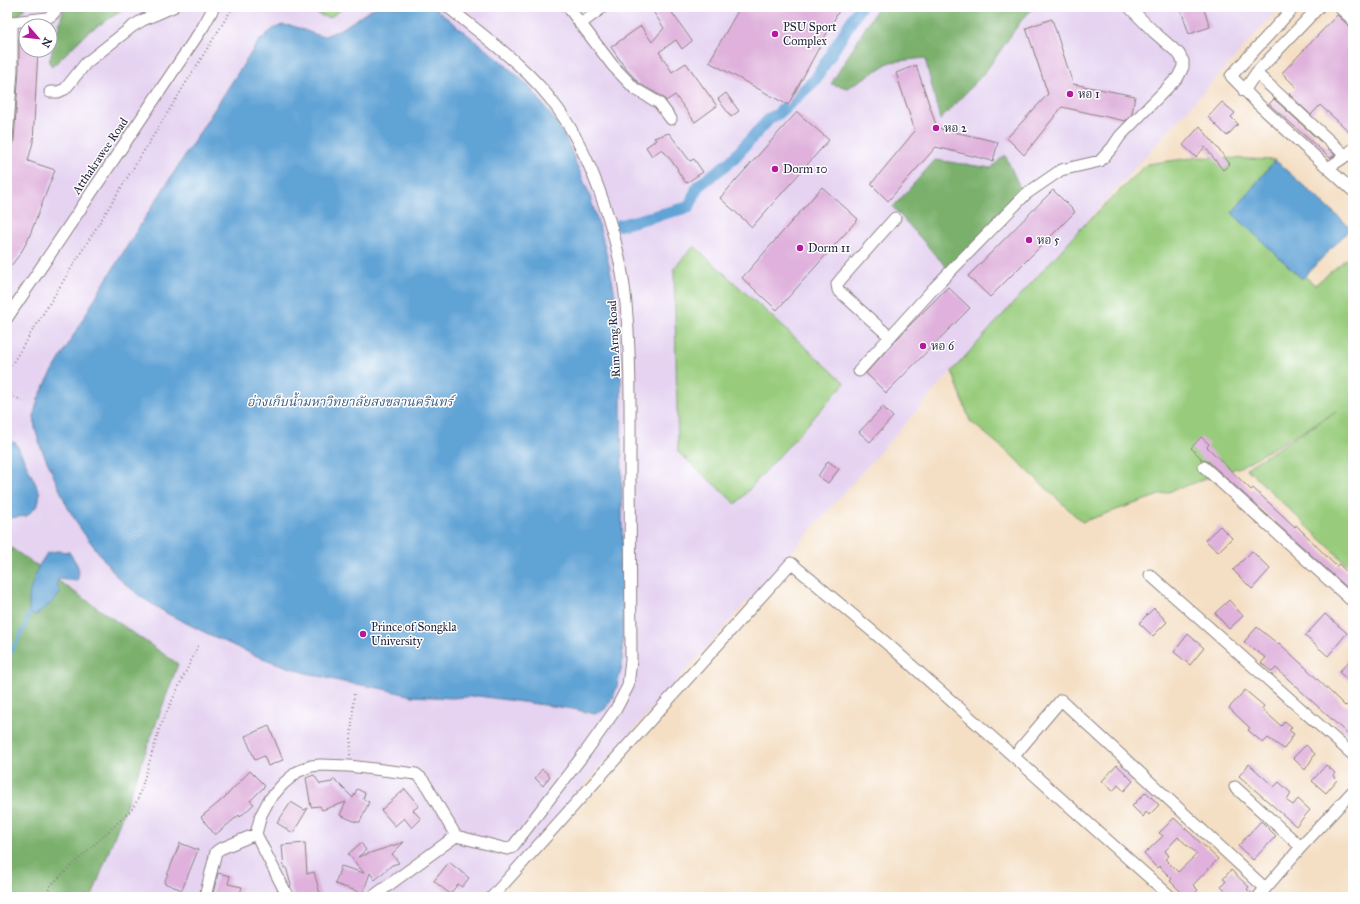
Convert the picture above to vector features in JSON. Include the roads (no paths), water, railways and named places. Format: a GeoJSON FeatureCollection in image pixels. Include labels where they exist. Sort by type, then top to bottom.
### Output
{"type":"FeatureCollection","features":[{"type":"Feature","properties":{"kind":"street"},"geometry":{"type":"LineString","coordinates":[[7,140],[12,70],[12,22],[47,18],[59,7]]}},
{"type":"Feature","properties":{"kind":"street"},"geometry":{"type":"LineString","coordinates":[[50,92],[58,92],[65,88],[86,63],[133,26],[173,7]]}},
{"type":"Feature","properties":{"kind":"street","name":"Atthakrawee Road"},"geometry":{"type":"LineString","coordinates":[[7,318],[203,27],[214,7]]}},
{"type":"Feature","properties":{"kind":"street","name":"Rim Arng Road"},"geometry":{"type":"LineString","coordinates":[[448,7],[524,68],[543,89],[579,144],[595,181],[618,254],[626,303],[630,415],[631,660],[628,686],[622,700],[605,726],[511,848],[507,849],[456,836]]}},
{"type":"Feature","properties":{"kind":"street"},"geometry":{"type":"LineString","coordinates":[[568,7],[613,66],[635,89],[659,103],[672,119]]}},
{"type":"Feature","properties":{"kind":"street"},"geometry":{"type":"LineString","coordinates":[[580,24],[603,7]]}},
{"type":"Feature","properties":{"kind":"street"},"geometry":{"type":"LineString","coordinates":[[859,371],[934,288],[1026,194],[1062,170],[1100,160],[1112,148],[1120,136],[1178,77],[1183,67],[1183,61],[1179,54],[1129,7]]}},
{"type":"Feature","properties":{"kind":"street"},"geometry":{"type":"LineString","coordinates":[[1294,7],[1231,76],[1244,91],[1353,191]]}},
{"type":"Feature","properties":{"kind":"street"},"geometry":{"type":"LineString","coordinates":[[1244,91],[1256,73],[1319,7]]}},
{"type":"Feature","properties":{"kind":"street"},"geometry":{"type":"LineString","coordinates":[[1339,7],[1353,20]]}},
{"type":"Feature","properties":{"kind":"street"},"geometry":{"type":"LineString","coordinates":[[1256,73],[1350,152],[1328,168]]}},
{"type":"Feature","properties":{"kind":"street"},"geometry":{"type":"LineString","coordinates":[[890,337],[838,290],[837,284],[895,218]]}},
{"type":"Feature","properties":{"kind":"street"},"geometry":{"type":"LineString","coordinates":[[1204,467],[1353,602]]}},
{"type":"Feature","properties":{"kind":"street"},"geometry":{"type":"LineString","coordinates":[[492,897],[791,563],[891,647],[1171,897]]}},
{"type":"Feature","properties":{"kind":"street"},"geometry":{"type":"LineString","coordinates":[[1150,575],[1353,755]]}},
{"type":"Feature","properties":{"kind":"street"},"geometry":{"type":"LineString","coordinates":[[1014,756],[1061,700],[1265,888]]}},
{"type":"Feature","properties":{"kind":"street"},"geometry":{"type":"LineString","coordinates":[[288,897],[256,834],[260,818],[269,800],[278,788],[293,775],[303,769],[320,765],[349,766],[419,775],[456,836],[375,895]]}},
{"type":"Feature","properties":{"kind":"street"},"geometry":{"type":"LineString","coordinates":[[1235,787],[1301,847]]}},
{"type":"Feature","properties":{"kind":"street"},"geometry":{"type":"LineString","coordinates":[[1258,897],[1301,847],[1353,791]]}},
{"type":"Feature","properties":{"kind":"street"},"geometry":{"type":"LineString","coordinates":[[205,897],[216,852],[256,834]]}},
{"type":"Feature","properties":{"kind":"water","name":"อ่างเก็บน้ำมหาวิทยาลัยสงขลานครินทร์"},"geometry":{"type":"Polygon","coordinates":[[[375,7],[433,7],[502,62],[530,87],[556,122],[567,141],[589,194],[601,232],[617,305],[621,380],[623,610],[622,665],[618,683],[614,695],[605,709],[595,714],[573,709],[478,696],[452,698],[412,696],[379,688],[343,682],[306,673],[254,655],[168,614],[141,597],[118,578],[82,531],[68,508],[41,448],[35,429],[34,414],[38,399],[47,381],[98,293],[139,227],[259,41],[273,29],[282,25],[293,26],[320,36],[325,36],[343,28],[375,7]]]}},
{"type":"Feature","properties":{"kind":"water"},"geometry":{"type":"Polygon","coordinates":[[[1275,160],[1351,228],[1302,279],[1232,213],[1275,160]]]}},
{"type":"Feature","properties":{"kind":"water"},"geometry":{"type":"Polygon","coordinates":[[[7,441],[16,443],[40,493],[38,505],[27,516],[7,517],[7,441]]]}},
{"type":"Feature","properties":{"kind":"water"},"geometry":{"type":"Polygon","coordinates":[[[57,551],[69,552],[74,559],[79,569],[77,581],[58,579],[57,586],[61,593],[35,616],[29,613],[29,594],[38,567],[47,553],[57,551]]]}},
{"type":"Feature","properties":{"kind":"waterway"},"geometry":{"type":"LineString","coordinates":[[620,225],[689,207],[698,186],[731,161],[770,118],[778,114],[815,80],[860,7]]}},
{"type":"Feature","properties":{"kind":"waterway"},"geometry":{"type":"LineString","coordinates":[[7,660],[25,626],[29,613]]}},
{"type":"Feature","properties":{"kind":"place","name":"PSU Sport Complex"},"geometry":{"type":"Point","coordinates":[775,34]}},
{"type":"Feature","properties":{"kind":"place","name":"หอ 1"},"geometry":{"type":"Point","coordinates":[1070,94]}},
{"type":"Feature","properties":{"kind":"place","name":"หอ 2"},"geometry":{"type":"Point","coordinates":[936,128]}},
{"type":"Feature","properties":{"kind":"place","name":"Dorm 10"},"geometry":{"type":"Point","coordinates":[775,169]}},
{"type":"Feature","properties":{"kind":"place","name":"หอ 5"},"geometry":{"type":"Point","coordinates":[1029,240]}},
{"type":"Feature","properties":{"kind":"place","name":"Dorm 11"},"geometry":{"type":"Point","coordinates":[800,248]}},
{"type":"Feature","properties":{"kind":"place","name":"หอ 6"},"geometry":{"type":"Point","coordinates":[923,346]}},
{"type":"Feature","properties":{"kind":"place","name":"Prince of Songkla University"},"geometry":{"type":"Point","coordinates":[363,634]}}]}
